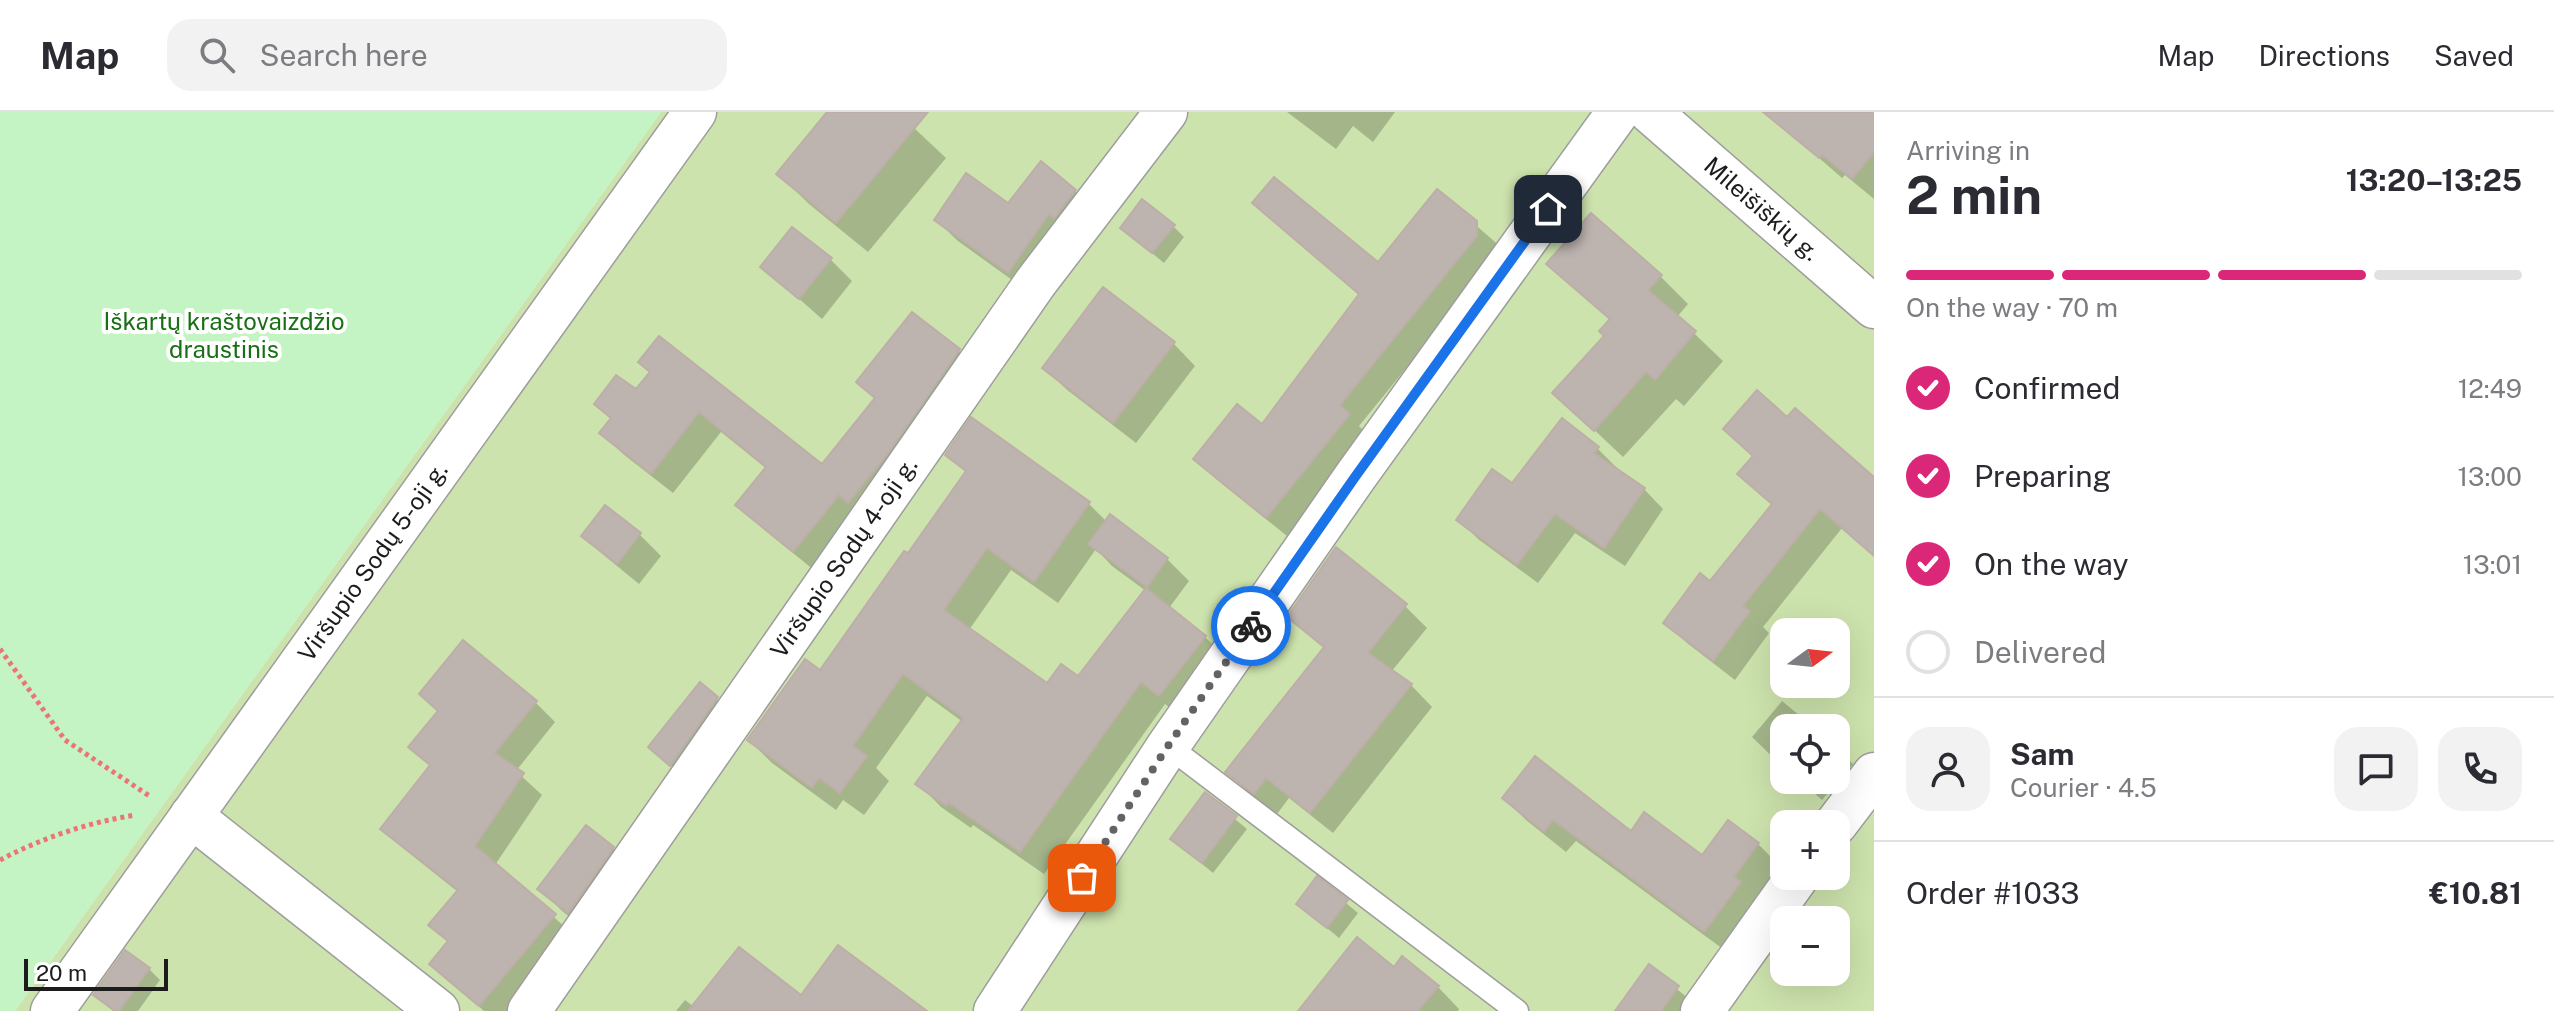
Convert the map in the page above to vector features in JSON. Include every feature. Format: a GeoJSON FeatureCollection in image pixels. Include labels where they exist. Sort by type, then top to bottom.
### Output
{"type":"FeatureCollection","features":[{"type":"Feature","properties":{"kind":"street","name":"Viršupio Sodų 5-oji g."},"geometry":{"type":"LineString","coordinates":[[52,1011],[182,813],[695,112]]}},
{"type":"Feature","properties":{"kind":"street","name":"Viršupio Sodų 4-oji g."},"geometry":{"type":"LineString","coordinates":[[529,1011],[1036,282],[1166,112]]}},
{"type":"Feature","properties":{"kind":"street"},"geometry":{"type":"LineString","coordinates":[[995,1011],[1168,746],[1355,477],[1618,112]]}},
{"type":"Feature","properties":{"kind":"street","name":"Mileišiškių g."},"geometry":{"type":"LineString","coordinates":[[1650,112],[1874,307]]}},
{"type":"Feature","properties":{"kind":"street"},"geometry":{"type":"LineString","coordinates":[[1847,810],[1874,774]]}},
{"type":"Feature","properties":{"kind":"street"},"geometry":{"type":"LineString","coordinates":[[182,813],[438,1011]]}},
{"type":"Feature","properties":{"kind":"street"},"geometry":{"type":"LineString","coordinates":[[1702,1011],[1788,890]]}},
{"type":"Feature","properties":{"kind":"lane"},"geometry":{"type":"LineString","coordinates":[[1168,746],[1517,1011]]}},
{"type":"Feature","properties":{"kind":"path"},"geometry":{"type":"LineString","coordinates":[[0,649],[65,740],[182,813]]}},
{"type":"Feature","properties":{"kind":"path"},"geometry":{"type":"LineString","coordinates":[[0,860],[34,843],[111,819],[182,813]]}},
{"type":"Feature","properties":{"kind":"green space","name":"Iškartų kraštovaizdžio draustinis"},"geometry":{"type":"Polygon","coordinates":[[[0,112],[661,112],[15,1011],[0,1011],[0,112]]]}},
{"type":"Feature","properties":{"kind":"green space"},"geometry":{"type":"Polygon","coordinates":[[[661,112],[1874,112],[1874,1011],[15,1011],[661,112]]]}},
{"type":"Feature","properties":{"kind":"building"},"geometry":{"type":"Polygon","coordinates":[[[827,112],[928,112],[836,223],[776,174],[827,112]]]}},
{"type":"Feature","properties":{"kind":"building"},"geometry":{"type":"Polygon","coordinates":[[[1763,112],[1874,112],[1874,152],[1852,179],[1822,155],[1819,158],[1763,112]]]}},
{"type":"Feature","properties":{"kind":"building"},"geometry":{"type":"Polygon","coordinates":[[[1041,161],[1076,190],[1054,218],[1049,214],[1008,273],[934,220],[966,173],[1008,203],[1041,161]]]}},
{"type":"Feature","properties":{"kind":"building"},"geometry":{"type":"Polygon","coordinates":[[[1274,177],[1378,262],[1437,189],[1477,221],[1477,236],[1340,405],[1350,414],[1266,518],[1193,459],[1237,404],[1262,424],[1359,294],[1252,203],[1274,177]]]}},
{"type":"Feature","properties":{"kind":"building"},"geometry":{"type":"Polygon","coordinates":[[[1142,199],[1175,225],[1152,253],[1120,228],[1142,199]]]}},
{"type":"Feature","properties":{"kind":"building"},"geometry":{"type":"Polygon","coordinates":[[[1591,213],[1662,275],[1648,290],[1696,331],[1655,380],[1646,372],[1594,431],[1552,393],[1604,336],[1599,331],[1610,319],[1546,264],[1591,213]]]}},
{"type":"Feature","properties":{"kind":"building"},"geometry":{"type":"Polygon","coordinates":[[[792,227],[832,258],[799,299],[760,267],[792,227]]]}},
{"type":"Feature","properties":{"kind":"building"},"geometry":{"type":"Polygon","coordinates":[[[1103,287],[1175,342],[1113,423],[1042,368],[1103,287]]]}},
{"type":"Feature","properties":{"kind":"building"},"geometry":{"type":"Polygon","coordinates":[[[912,312],[960,349],[886,456],[848,503],[839,495],[793,552],[735,505],[766,467],[699,412],[651,474],[599,433],[611,418],[594,404],[616,375],[636,389],[650,372],[638,362],[659,336],[822,464],[875,398],[856,382],[912,312]]]}},
{"type":"Feature","properties":{"kind":"building"},"geometry":{"type":"Polygon","coordinates":[[[1757,390],[1787,417],[1795,408],[1874,477],[1874,556],[1820,509],[1743,606],[1750,611],[1713,661],[1663,623],[1700,573],[1710,581],[1772,504],[1737,474],[1753,456],[1723,429],[1757,390]]]}},
{"type":"Feature","properties":{"kind":"building"},"geometry":{"type":"Polygon","coordinates":[[[971,417],[1090,502],[1034,582],[987,548],[944,610],[1047,683],[1061,664],[1078,676],[1146,588],[1206,636],[1159,696],[1141,682],[1020,852],[949,803],[946,806],[915,784],[963,718],[903,674],[853,746],[867,756],[840,793],[819,778],[812,788],[747,740],[805,659],[820,670],[904,551],[908,553],[966,471],[945,455],[971,417]]]}},
{"type":"Feature","properties":{"kind":"building"},"geometry":{"type":"Polygon","coordinates":[[[1562,418],[1599,447],[1594,453],[1645,488],[1604,548],[1555,514],[1517,565],[1456,520],[1492,469],[1512,483],[1562,418]]]}},
{"type":"Feature","properties":{"kind":"building"},"geometry":{"type":"Polygon","coordinates":[[[605,505],[641,533],[617,564],[581,536],[605,505]]]}},
{"type":"Feature","properties":{"kind":"building"},"geometry":{"type":"Polygon","coordinates":[[[1110,514],[1168,558],[1147,587],[1088,544],[1110,514]]]}},
{"type":"Feature","properties":{"kind":"building"},"geometry":{"type":"Polygon","coordinates":[[[1336,547],[1407,604],[1368,653],[1412,684],[1310,813],[1266,778],[1254,794],[1225,772],[1324,647],[1287,617],[1336,547]]]}},
{"type":"Feature","properties":{"kind":"building"},"geometry":{"type":"Polygon","coordinates":[[[463,640],[537,701],[495,753],[524,773],[475,846],[556,914],[479,1006],[429,964],[448,941],[428,925],[458,890],[380,829],[430,765],[408,747],[438,711],[419,694],[463,640]]]}},
{"type":"Feature","properties":{"kind":"building"},"geometry":{"type":"Polygon","coordinates":[[[700,682],[718,697],[670,766],[648,747],[700,682]]]}},
{"type":"Feature","properties":{"kind":"building"},"geometry":{"type":"Polygon","coordinates":[[[1535,756],[1631,831],[1644,812],[1702,855],[1728,820],[1759,843],[1734,877],[1741,882],[1704,932],[1553,820],[1544,832],[1502,798],[1535,756]]]}},
{"type":"Feature","properties":{"kind":"building"},"geometry":{"type":"Polygon","coordinates":[[[1205,792],[1237,816],[1202,863],[1170,839],[1205,792]]]}},
{"type":"Feature","properties":{"kind":"building"},"geometry":{"type":"Polygon","coordinates":[[[586,825],[614,847],[568,913],[537,889],[586,825]]]}},
{"type":"Feature","properties":{"kind":"building"},"geometry":{"type":"Polygon","coordinates":[[[1317,876],[1348,900],[1327,928],[1296,904],[1317,876]]]}},
{"type":"Feature","properties":{"kind":"building"},"geometry":{"type":"Polygon","coordinates":[[[1357,937],[1394,967],[1402,956],[1439,986],[1418,1011],[1298,1011],[1357,937]]]}},
{"type":"Feature","properties":{"kind":"building"},"geometry":{"type":"Polygon","coordinates":[[[838,945],[927,1011],[688,1011],[739,947],[801,995],[838,945]]]}},
{"type":"Feature","properties":{"kind":"building"},"geometry":{"type":"Polygon","coordinates":[[[125,950],[150,968],[119,1011],[115,1011],[93,995],[125,950]]]}},
{"type":"Feature","properties":{"kind":"building"},"geometry":{"type":"Polygon","coordinates":[[[1649,964],[1679,986],[1661,1011],[1615,1011],[1649,964]]]}},
{"type":"Feature","properties":{"kind":"way so far"},"geometry":{"type":"LineString","coordinates":[[1082,878],[1251,626]]}},
{"type":"Feature","properties":{"kind":"route"},"geometry":{"type":"LineString","coordinates":[[1251,626],[1548,209]]}}]}
